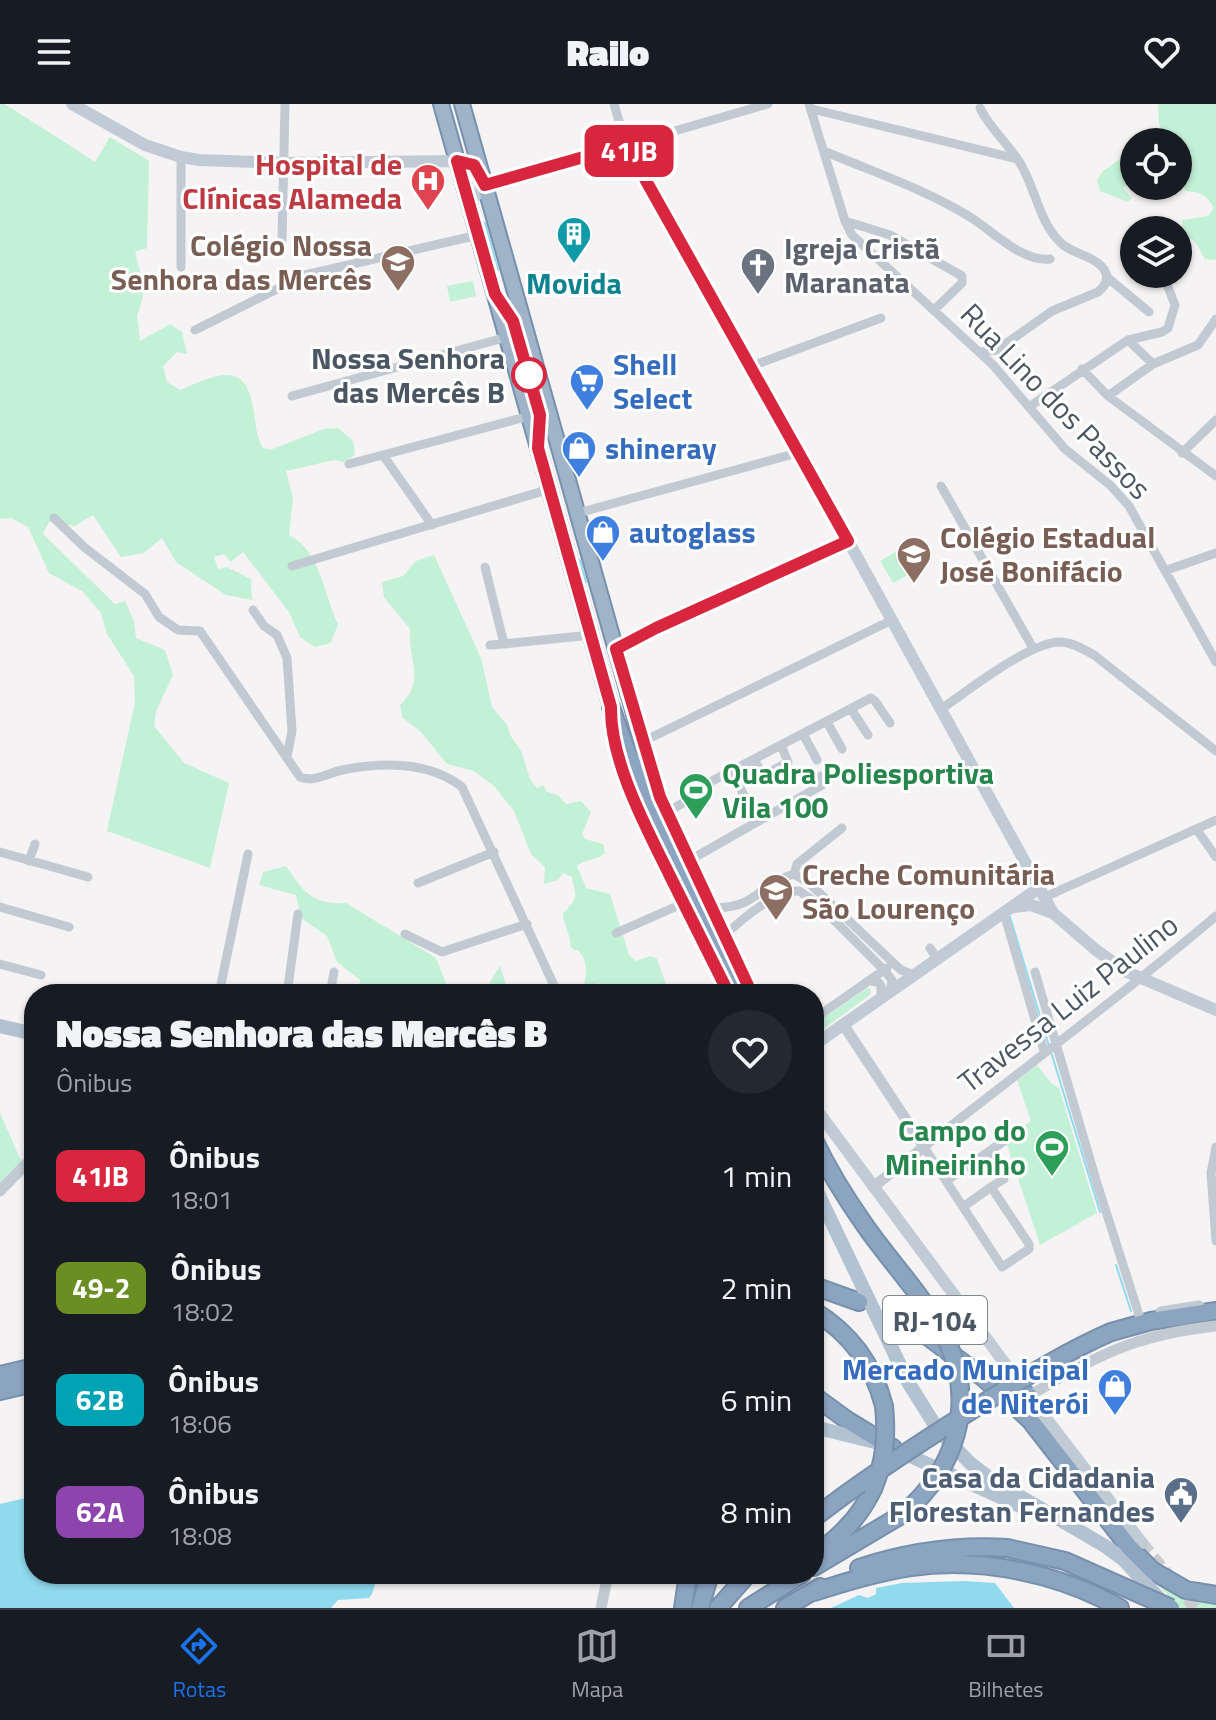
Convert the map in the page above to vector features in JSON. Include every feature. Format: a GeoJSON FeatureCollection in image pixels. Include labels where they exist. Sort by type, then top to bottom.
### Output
{"type":"FeatureCollection","features":[{"type":"Feature","properties":{"kind":"highway"},"geometry":{"type":"LineString","coordinates":[[441,104],[611,707],[637,781],[707,915],[732,984]]}},
{"type":"Feature","properties":{"kind":"highway"},"geometry":{"type":"LineString","coordinates":[[462,104],[643,744],[653,800],[739,984]]}},
{"type":"Feature","properties":{"kind":"highway","name":"RJ-104"},"geometry":{"type":"LineString","coordinates":[[824,1158],[863,1223],[935,1320],[947,1341],[956,1366],[960,1409],[954,1445],[948,1461],[932,1484],[903,1514],[824,1561]]}},
{"type":"Feature","properties":{"kind":"highway"},"geometry":{"type":"LineString","coordinates":[[824,1290],[859,1302]]}},
{"type":"Feature","properties":{"kind":"highway"},"geometry":{"type":"LineString","coordinates":[[824,1510],[951,1423],[1070,1350],[1111,1332],[1151,1321],[1216,1311]]}},
{"type":"Feature","properties":{"kind":"highway"},"geometry":{"type":"LineString","coordinates":[[824,1317],[858,1349],[872,1371],[884,1406],[886,1425],[883,1460],[862,1512],[824,1547]]}},
{"type":"Feature","properties":{"kind":"highway"},"geometry":{"type":"LineString","coordinates":[[1029,1396],[923,1333],[985,1379],[1030,1420],[1146,1565],[1179,1587],[1211,1593]]}},
{"type":"Feature","properties":{"kind":"highway"},"geometry":{"type":"LineString","coordinates":[[0,1375],[24,1369]]}},
{"type":"Feature","properties":{"kind":"highway"},"geometry":{"type":"LineString","coordinates":[[0,1391],[24,1385]]}},
{"type":"Feature","properties":{"kind":"highway"},"geometry":{"type":"LineString","coordinates":[[824,1403],[893,1448]]}},
{"type":"Feature","properties":{"kind":"highway"},"geometry":{"type":"LineString","coordinates":[[785,1608],[852,1571],[916,1552],[974,1546],[1007,1548],[1065,1561],[1169,1608]]}},
{"type":"Feature","properties":{"kind":"highway"},"geometry":{"type":"LineString","coordinates":[[814,1592],[853,1579],[910,1567],[974,1565],[1042,1576],[1120,1608]]}},
{"type":"Feature","properties":{"kind":"highway"},"geometry":{"type":"LineString","coordinates":[[683,1608],[687,1584]]}},
{"type":"Feature","properties":{"kind":"highway"},"geometry":{"type":"LineString","coordinates":[[700,1608],[707,1584]]}},
{"type":"Feature","properties":{"kind":"highway"},"geometry":{"type":"LineString","coordinates":[[718,1608],[739,1584]]}},
{"type":"Feature","properties":{"kind":"highway"},"geometry":{"type":"LineString","coordinates":[[741,1608],[773,1584]]}},
{"type":"Feature","properties":{"kind":"highway"},"geometry":{"type":"LineString","coordinates":[[748,1608],[786,1584]]}},
{"type":"Feature","properties":{"kind":"main road"},"geometry":{"type":"LineString","coordinates":[[72,104],[127,136],[181,157],[220,162],[284,163],[457,161],[474,165],[485,185]]}},
{"type":"Feature","properties":{"kind":"main road"},"geometry":{"type":"LineString","coordinates":[[469,203],[485,185],[626,145],[752,366],[797,453],[1053,913]]}},
{"type":"Feature","properties":{"kind":"main road"},"geometry":{"type":"LineString","coordinates":[[611,707],[622,764],[637,807],[724,984]]}},
{"type":"Feature","properties":{"kind":"main road"},"geometry":{"type":"LineString","coordinates":[[643,744],[667,812],[690,860],[707,915],[725,935],[747,984]]}},
{"type":"Feature","properties":{"kind":"main road"},"geometry":{"type":"LineString","coordinates":[[824,1038],[914,975],[934,954],[977,926],[1042,892]]}},
{"type":"Feature","properties":{"kind":"main road"},"geometry":{"type":"LineString","coordinates":[[1008,910],[1031,905],[1053,913],[1096,950],[1140,979],[1216,1010]]}},
{"type":"Feature","properties":{"kind":"main road"},"geometry":{"type":"LineString","coordinates":[[0,1026],[24,1032]]}},
{"type":"Feature","properties":{"kind":"main road"},"geometry":{"type":"LineString","coordinates":[[0,1035],[24,1040]]}},
{"type":"Feature","properties":{"kind":"main road"},"geometry":{"type":"LineString","coordinates":[[824,1120],[1142,1543]]}},
{"type":"Feature","properties":{"kind":"main road"},"geometry":{"type":"LineString","coordinates":[[824,1206],[894,1354],[938,1430],[958,1452],[992,1480],[1123,1559],[1169,1608]]}},
{"type":"Feature","properties":{"kind":"main road"},"geometry":{"type":"LineString","coordinates":[[824,1429],[845,1432],[893,1448],[1063,1523]]}},
{"type":"Feature","properties":{"kind":"street"},"geometry":{"type":"LineString","coordinates":[[282,241],[285,104]]}},
{"type":"Feature","properties":{"kind":"street"},"geometry":{"type":"LineString","coordinates":[[614,104],[626,145],[768,104]]}},
{"type":"Feature","properties":{"kind":"street"},"geometry":{"type":"LineString","coordinates":[[810,106],[1017,159]]}},
{"type":"Feature","properties":{"kind":"street","name":"Rua Lino dos Passos"},"geometry":{"type":"LineString","coordinates":[[810,106],[845,221],[856,239],[993,365],[1069,453],[1110,485],[1129,506],[1216,662]]}},
{"type":"Feature","properties":{"kind":"street"},"geometry":{"type":"LineString","coordinates":[[980,108],[987,122],[1017,159],[1052,232],[1066,248],[1097,262],[1108,278],[1149,312]]}},
{"type":"Feature","properties":{"kind":"street"},"geometry":{"type":"LineString","coordinates":[[824,151],[928,195],[970,217],[1031,257],[1050,259]]}},
{"type":"Feature","properties":{"kind":"street"},"geometry":{"type":"LineString","coordinates":[[181,157],[181,267]]}},
{"type":"Feature","properties":{"kind":"street"},"geometry":{"type":"LineString","coordinates":[[845,221],[903,242],[962,276],[963,280],[934,310]]}},
{"type":"Feature","properties":{"kind":"street"},"geometry":{"type":"LineString","coordinates":[[195,330],[305,275],[478,235]]}},
{"type":"Feature","properties":{"kind":"street"},"geometry":{"type":"LineString","coordinates":[[979,352],[997,350],[1052,311],[1098,292],[1108,278]]}},
{"type":"Feature","properties":{"kind":"street"},"geometry":{"type":"LineString","coordinates":[[1029,407],[1128,340],[1168,328],[1175,305],[1168,288]]}},
{"type":"Feature","properties":{"kind":"street"},"geometry":{"type":"LineString","coordinates":[[752,366],[881,318]]}},
{"type":"Feature","properties":{"kind":"street"},"geometry":{"type":"LineString","coordinates":[[1108,396],[1153,364],[1201,343],[1216,319]]}},
{"type":"Feature","properties":{"kind":"street"},"geometry":{"type":"LineString","coordinates":[[292,396],[507,337]]}},
{"type":"Feature","properties":{"kind":"street"},"geometry":{"type":"LineString","coordinates":[[1128,340],[1153,364]]}},
{"type":"Feature","properties":{"kind":"street"},"geometry":{"type":"LineString","coordinates":[[993,365],[997,350]]}},
{"type":"Feature","properties":{"kind":"street","name":"Rua Lino dos Passos"},"geometry":{"type":"LineString","coordinates":[[1082,369],[1108,396],[1216,476]]}},
{"type":"Feature","properties":{"kind":"street"},"geometry":{"type":"LineString","coordinates":[[349,464],[529,416]]}},
{"type":"Feature","properties":{"kind":"street"},"geometry":{"type":"LineString","coordinates":[[1182,453],[1216,420]]}},
{"type":"Feature","properties":{"kind":"street"},"geometry":{"type":"LineString","coordinates":[[578,513],[797,453]]}},
{"type":"Feature","properties":{"kind":"street"},"geometry":{"type":"LineString","coordinates":[[383,455],[432,525]]}},
{"type":"Feature","properties":{"kind":"street"},"geometry":{"type":"LineString","coordinates":[[941,486],[1033,648]]}},
{"type":"Feature","properties":{"kind":"street"},"geometry":{"type":"LineString","coordinates":[[292,566],[550,489]]}},
{"type":"Feature","properties":{"kind":"street"},"geometry":{"type":"LineString","coordinates":[[54,518],[84,547],[145,594],[159,617],[178,630],[200,631],[300,777],[308,780],[379,764],[435,771],[462,787],[554,984]]}},
{"type":"Feature","properties":{"kind":"street"},"geometry":{"type":"LineString","coordinates":[[616,649],[848,541]]}},
{"type":"Feature","properties":{"kind":"street"},"geometry":{"type":"LineString","coordinates":[[1167,570],[1216,553]]}},
{"type":"Feature","properties":{"kind":"street"},"geometry":{"type":"LineString","coordinates":[[485,567],[504,644]]}},
{"type":"Feature","properties":{"kind":"street"},"geometry":{"type":"LineString","coordinates":[[253,610],[264,626],[277,635],[287,658],[292,731],[287,757]]}},
{"type":"Feature","properties":{"kind":"street"},"geometry":{"type":"LineString","coordinates":[[643,744],[892,620]]}},
{"type":"Feature","properties":{"kind":"street"},"geometry":{"type":"LineString","coordinates":[[490,645],[591,635]]}},
{"type":"Feature","properties":{"kind":"street"},"geometry":{"type":"LineString","coordinates":[[941,709],[1033,648],[1059,642],[1078,646],[1094,655],[1216,751]]}},
{"type":"Feature","properties":{"kind":"street"},"geometry":{"type":"LineString","coordinates":[[667,812],[701,793],[712,781],[871,698],[890,723]]}},
{"type":"Feature","properties":{"kind":"street"},"geometry":{"type":"LineString","coordinates":[[851,709],[868,735]]}},
{"type":"Feature","properties":{"kind":"street"},"geometry":{"type":"LineString","coordinates":[[827,722],[842,749]]}},
{"type":"Feature","properties":{"kind":"street"},"geometry":{"type":"LineString","coordinates":[[803,734],[817,760]]}},
{"type":"Feature","properties":{"kind":"street"},"geometry":{"type":"LineString","coordinates":[[754,759],[763,776],[788,762],[781,745]]}},
{"type":"Feature","properties":{"kind":"street"},"geometry":{"type":"LineString","coordinates":[[732,770],[745,798]]}},
{"type":"Feature","properties":{"kind":"street"},"geometry":{"type":"LineString","coordinates":[[690,860],[822,785],[821,776]]}},
{"type":"Feature","properties":{"kind":"street"},"geometry":{"type":"LineString","coordinates":[[1042,892],[1216,820]]}},
{"type":"Feature","properties":{"kind":"street"},"geometry":{"type":"LineString","coordinates":[[794,874],[797,864],[842,828]]}},
{"type":"Feature","properties":{"kind":"street"},"geometry":{"type":"LineString","coordinates":[[1197,830],[1216,829]]}},
{"type":"Feature","properties":{"kind":"street"},"geometry":{"type":"LineString","coordinates":[[1197,830],[1216,857]]}},
{"type":"Feature","properties":{"kind":"street"},"geometry":{"type":"LineString","coordinates":[[29,861],[35,844]]}},
{"type":"Feature","properties":{"kind":"street"},"geometry":{"type":"LineString","coordinates":[[0,852],[88,877]]}},
{"type":"Feature","properties":{"kind":"street"},"geometry":{"type":"LineString","coordinates":[[418,883],[494,852]]}},
{"type":"Feature","properties":{"kind":"street"},"geometry":{"type":"LineString","coordinates":[[221,984],[248,854]]}},
{"type":"Feature","properties":{"kind":"street"},"geometry":{"type":"LineString","coordinates":[[707,915],[740,906],[778,880],[794,874]]}},
{"type":"Feature","properties":{"kind":"street"},"geometry":{"type":"LineString","coordinates":[[794,874],[810,884],[905,973],[914,975]]}},
{"type":"Feature","properties":{"kind":"street"},"geometry":{"type":"LineString","coordinates":[[725,935],[783,893],[799,891],[817,903],[884,970],[892,980],[886,994]]}},
{"type":"Feature","properties":{"kind":"street"},"geometry":{"type":"LineString","coordinates":[[616,933],[684,903]]}},
{"type":"Feature","properties":{"kind":"street"},"geometry":{"type":"LineString","coordinates":[[0,907],[69,927]]}},
{"type":"Feature","properties":{"kind":"street"},"geometry":{"type":"LineString","coordinates":[[1008,910],[1044,1051]]}},
{"type":"Feature","properties":{"kind":"street"},"geometry":{"type":"LineString","coordinates":[[288,984],[298,914]]}},
{"type":"Feature","properties":{"kind":"street","name":"Travessa Luiz Paulino"},"geometry":{"type":"LineString","coordinates":[[873,1187],[1216,916]]}},
{"type":"Feature","properties":{"kind":"street"},"geometry":{"type":"LineString","coordinates":[[405,934],[442,952],[527,924]]}},
{"type":"Feature","properties":{"kind":"street"},"geometry":{"type":"LineString","coordinates":[[824,1012],[894,963]]}},
{"type":"Feature","properties":{"kind":"street"},"geometry":{"type":"LineString","coordinates":[[0,964],[41,975]]}},
{"type":"Feature","properties":{"kind":"street"},"geometry":{"type":"LineString","coordinates":[[332,984],[334,972]]}},
{"type":"Feature","properties":{"kind":"street"},"geometry":{"type":"LineString","coordinates":[[1035,972],[1140,1318]]}},
{"type":"Feature","properties":{"kind":"street"},"geometry":{"type":"LineString","coordinates":[[868,981],[878,982],[886,994]]}},
{"type":"Feature","properties":{"kind":"street"},"geometry":{"type":"LineString","coordinates":[[843,1024],[1002,1267],[1029,1249],[1029,1244],[991,1187]]}},
{"type":"Feature","properties":{"kind":"street"},"geometry":{"type":"LineString","coordinates":[[946,1181],[1004,1141]]}},
{"type":"Feature","properties":{"kind":"street"},"geometry":{"type":"LineString","coordinates":[[1216,1147],[1211,1173],[1216,1241]]}},
{"type":"Feature","properties":{"kind":"street"},"geometry":{"type":"LineString","coordinates":[[963,1207],[1004,1179],[987,1153]]}},
{"type":"Feature","properties":{"kind":"street"},"geometry":{"type":"LineString","coordinates":[[0,1191],[24,1166]]}},
{"type":"Feature","properties":{"kind":"street"},"geometry":{"type":"LineString","coordinates":[[1016,1377],[1084,1337],[1178,1308],[1216,1304]]}},
{"type":"Feature","properties":{"kind":"street"},"geometry":{"type":"LineString","coordinates":[[1029,1396],[1116,1348],[1160,1334],[1216,1326]]}},
{"type":"Feature","properties":{"kind":"street"},"geometry":{"type":"LineString","coordinates":[[601,1608],[606,1584]]}},
{"type":"Feature","properties":{"kind":"green space"},"geometry":{"type":"Polygon","coordinates":[[[0,104],[5,104],[95,162],[110,137],[149,161],[147,248],[135,252],[143,283],[143,297],[137,316],[140,341],[170,324],[182,332],[187,354],[177,352],[163,366],[167,382],[180,390],[218,376],[237,377],[250,395],[263,448],[270,450],[324,429],[338,428],[353,441],[355,455],[344,462],[334,460],[286,471],[293,499],[289,535],[308,551],[320,574],[338,624],[331,643],[315,647],[300,637],[289,612],[243,552],[231,562],[224,554],[214,557],[218,569],[227,567],[251,579],[252,600],[226,595],[176,562],[162,538],[144,553],[121,557],[93,515],[75,526],[49,522],[43,534],[115,604],[125,601],[134,621],[136,638],[165,650],[173,675],[156,711],[154,726],[184,763],[229,783],[210,868],[107,831],[135,702],[134,676],[107,634],[101,613],[82,591],[49,573],[28,527],[11,518],[0,519],[0,104]]]}},
{"type":"Feature","properties":{"kind":"green space"},"geometry":{"type":"Polygon","coordinates":[[[1158,104],[1216,104],[1216,260],[1205,259],[1192,239],[1192,218],[1208,216],[1214,208],[1203,195],[1192,192],[1192,128],[1161,128],[1158,104]]]}},
{"type":"Feature","properties":{"kind":"green space"},"geometry":{"type":"Polygon","coordinates":[[[1120,159],[1120,199],[1100,191],[1097,180],[1103,171],[1120,159]]]}},
{"type":"Feature","properties":{"kind":"green space"},"geometry":{"type":"Polygon","coordinates":[[[473,281],[476,296],[450,302],[447,286],[473,281]]]}},
{"type":"Feature","properties":{"kind":"green space"},"geometry":{"type":"Polygon","coordinates":[[[897,551],[910,574],[893,583],[880,561],[897,551]]]}},
{"type":"Feature","properties":{"kind":"green space"},"geometry":{"type":"Polygon","coordinates":[[[434,555],[481,658],[492,707],[507,725],[521,751],[530,779],[537,788],[544,785],[546,791],[559,796],[566,804],[581,801],[591,812],[582,834],[585,839],[603,844],[605,853],[577,866],[586,888],[610,894],[629,955],[636,961],[651,956],[657,959],[666,984],[584,984],[585,962],[578,950],[570,946],[563,917],[575,897],[572,877],[563,873],[558,880],[544,884],[545,867],[531,854],[514,811],[494,786],[474,771],[447,764],[421,732],[402,717],[400,705],[413,687],[414,678],[410,629],[384,597],[382,582],[403,576],[416,561],[434,555]]]}},
{"type":"Feature","properties":{"kind":"green space"},"geometry":{"type":"Polygon","coordinates":[[[286,866],[310,895],[325,902],[346,903],[436,958],[446,984],[361,984],[360,980],[337,962],[327,936],[301,918],[296,895],[259,885],[263,872],[286,866]]]}},
{"type":"Feature","properties":{"kind":"green space"},"geometry":{"type":"Polygon","coordinates":[[[500,966],[506,984],[490,984],[490,982],[500,966]]]}},
{"type":"Feature","properties":{"kind":"green space"},"geometry":{"type":"Polygon","coordinates":[[[867,988],[871,989],[871,994],[824,1029],[824,1018],[867,988]]]}},
{"type":"Feature","properties":{"kind":"green space","name":"Campo do Mineirinho"},"geometry":{"type":"Polygon","coordinates":[[[1037,1065],[1059,1088],[1097,1213],[1040,1245],[1005,1139],[1031,1121],[1017,1080],[1037,1065]]]}},
{"type":"Feature","properties":{"kind":"green space"},"geometry":{"type":"Polygon","coordinates":[[[0,1113],[22,1163],[0,1187],[0,1113]]]}},
{"type":"Feature","properties":{"kind":"green space"},"geometry":{"type":"Polygon","coordinates":[[[1154,1580],[1216,1600],[1216,1608],[1179,1608],[1154,1580]]]}},
{"type":"Feature","properties":{"kind":"water"},"geometry":{"type":"Polygon","coordinates":[[[24,1498],[24,1584],[375,1584],[369,1598],[338,1600],[331,1608],[0,1608],[0,1504],[24,1498]]]}},
{"type":"Feature","properties":{"kind":"water"},"geometry":{"type":"Polygon","coordinates":[[[902,1583],[995,1583],[1014,1608],[831,1608],[859,1595],[868,1598],[876,1594],[876,1588],[902,1583]]]}},
{"type":"Feature","properties":{"kind":"waterway"},"geometry":{"type":"LineString","coordinates":[[485,223],[498,270]]}},
{"type":"Feature","properties":{"kind":"waterway"},"geometry":{"type":"LineString","coordinates":[[504,292],[506,298]]}},
{"type":"Feature","properties":{"kind":"waterway"},"geometry":{"type":"LineString","coordinates":[[580,560],[586,582]]}},
{"type":"Feature","properties":{"kind":"waterway"},"geometry":{"type":"LineString","coordinates":[[1010,917],[1049,1046]]}},
{"type":"Feature","properties":{"kind":"waterway"},"geometry":{"type":"LineString","coordinates":[[1051,1052],[1100,1212]]}},
{"type":"Feature","properties":{"kind":"waterway"},"geometry":{"type":"LineString","coordinates":[[1116,1265],[1131,1311]]}},
{"type":"Feature","properties":{"kind":"tunnel"},"geometry":{"type":"LineString","coordinates":[[1142,1543],[1195,1608]]}},
{"type":"Feature","properties":{"kind":"bus line","name":"41JB"},"geometry":{"type":"LineString","coordinates":[[724,984],[632,795],[611,719],[611,707],[538,448],[540,415],[513,321],[495,294],[457,161],[474,165],[485,185],[626,145],[848,541],[616,649],[660,797],[747,984]]}},
{"type":"Feature","properties":{"kind":"place","name":"Hospital de Clínicas Alameda"},"geometry":{"type":"Point","coordinates":[428,212]}},
{"type":"Feature","properties":{"kind":"place","name":"Movida"},"geometry":{"type":"Point","coordinates":[574,265]}},
{"type":"Feature","properties":{"kind":"place","name":"Colégio Nossa Senhora das Mercês"},"geometry":{"type":"Point","coordinates":[398,293]}},
{"type":"Feature","properties":{"kind":"place","name":"Igreja Cristã Maranata"},"geometry":{"type":"Point","coordinates":[758,296]}},
{"type":"Feature","properties":{"kind":"place","name":"Nossa Senhora das Mercês B"},"geometry":{"type":"Point","coordinates":[529,375]}},
{"type":"Feature","properties":{"kind":"place","name":"Shell Select"},"geometry":{"type":"Point","coordinates":[587,412]}},
{"type":"Feature","properties":{"kind":"place","name":"shineray"},"geometry":{"type":"Point","coordinates":[579,479]}},
{"type":"Feature","properties":{"kind":"place","name":"autoglass"},"geometry":{"type":"Point","coordinates":[603,563]}},
{"type":"Feature","properties":{"kind":"place","name":"Colégio Estadual José Bonifácio"},"geometry":{"type":"Point","coordinates":[914,585]}},
{"type":"Feature","properties":{"kind":"place","name":"Quadra Poliesportiva Vila 100"},"geometry":{"type":"Point","coordinates":[696,821]}},
{"type":"Feature","properties":{"kind":"place","name":"Creche Comunitária São Lourenço"},"geometry":{"type":"Point","coordinates":[776,922]}},
{"type":"Feature","properties":{"kind":"place","name":"Campo do Mineirinho"},"geometry":{"type":"Point","coordinates":[1052,1178]}},
{"type":"Feature","properties":{"kind":"place","name":"Mercado Municipal de Niterói"},"geometry":{"type":"Point","coordinates":[1115,1417]}},
{"type":"Feature","properties":{"kind":"place","name":"Casa da Cidadania Florestan Fernandes"},"geometry":{"type":"Point","coordinates":[1181,1525]}}]}
